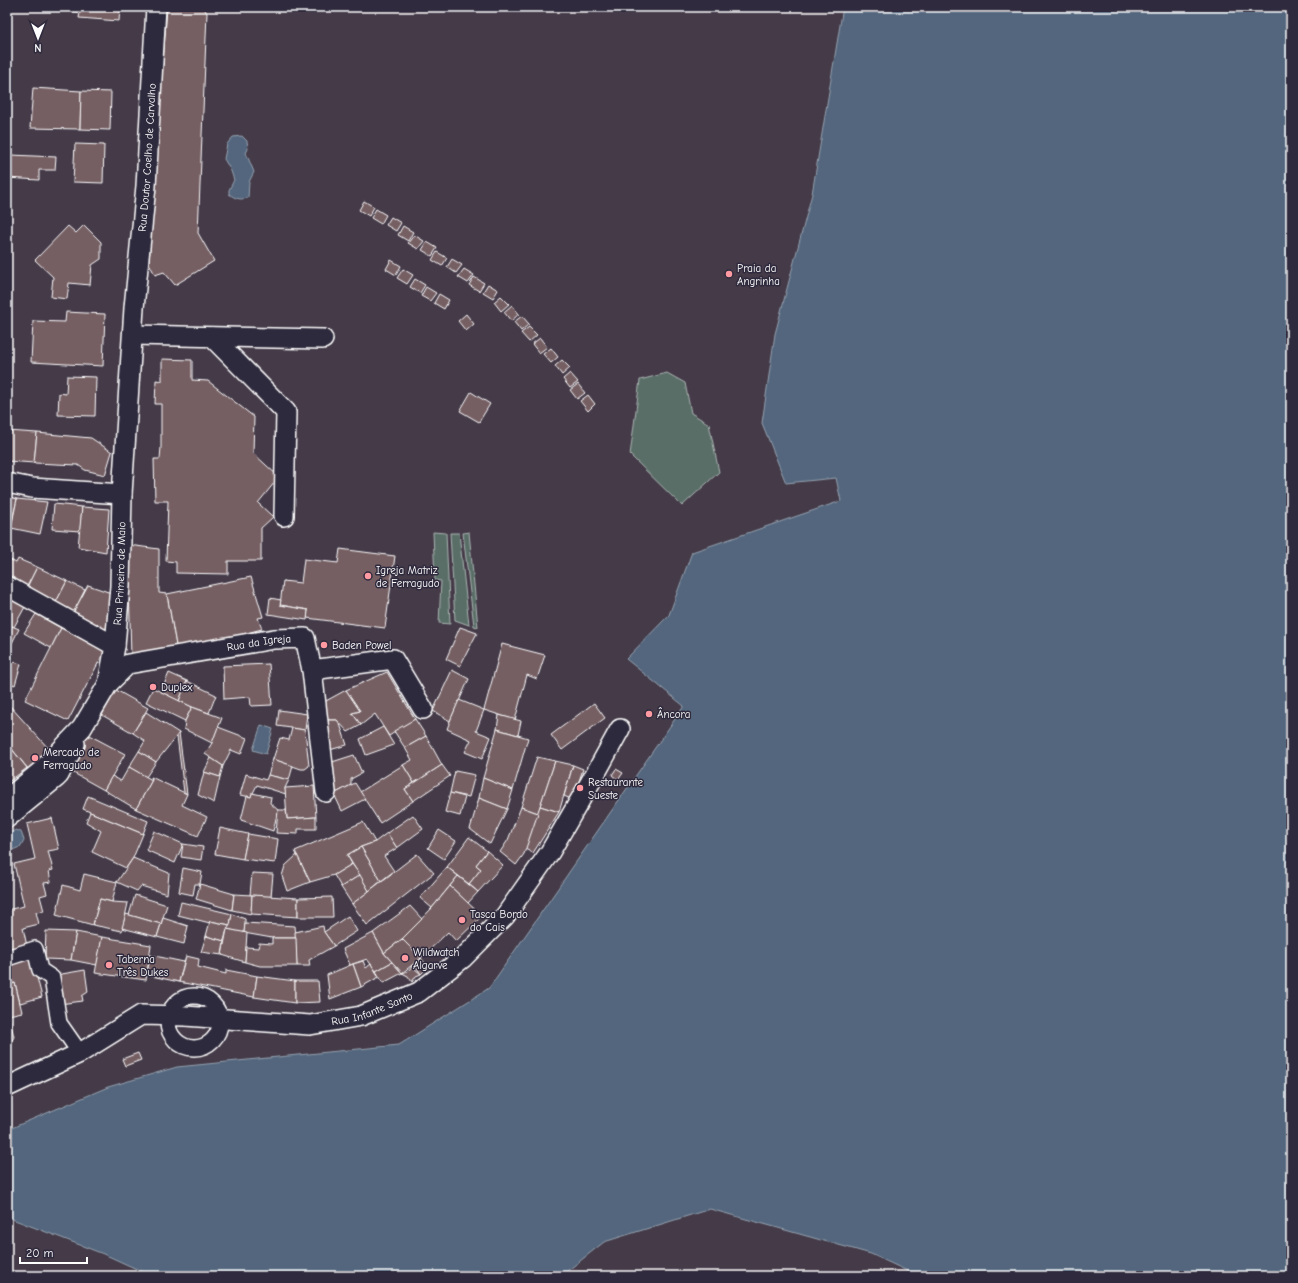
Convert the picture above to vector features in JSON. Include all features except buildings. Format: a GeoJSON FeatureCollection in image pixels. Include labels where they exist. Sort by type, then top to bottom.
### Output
{"type":"FeatureCollection","features":[{"type":"Feature","properties":{"kind":"street","name":"Rua Doutor Coelho de Carvalho"},"geometry":{"type":"LineString","coordinates":[[134,308],[146,186],[156,7]]}},
{"type":"Feature","properties":{"kind":"street","name":"Rua Primeiro de Maio"},"geometry":{"type":"LineString","coordinates":[[7,799],[41,771],[82,728],[108,684],[114,646],[120,586],[122,494],[134,308]]}},
{"type":"Feature","properties":{"kind":"street"},"geometry":{"type":"LineString","coordinates":[[133,336],[323,339]]}},
{"type":"Feature","properties":{"kind":"street"},"geometry":{"type":"LineString","coordinates":[[212,337],[286,412],[284,516]]}},
{"type":"Feature","properties":{"kind":"street"},"geometry":{"type":"LineString","coordinates":[[7,483],[32,488],[122,494]]}},
{"type":"Feature","properties":{"kind":"street"},"geometry":{"type":"LineString","coordinates":[[7,586],[114,646]]}},
{"type":"Feature","properties":{"kind":"street","name":"Rua da Igreja"},"geometry":{"type":"LineString","coordinates":[[108,684],[128,664],[274,639],[305,638],[312,670]]}},
{"type":"Feature","properties":{"kind":"street"},"geometry":{"type":"LineString","coordinates":[[326,792],[312,670],[393,659],[423,709]]}},
{"type":"Feature","properties":{"kind":"street"},"geometry":{"type":"LineString","coordinates":[[7,818],[60,775],[82,728]]}},
{"type":"Feature","properties":{"kind":"street","name":"Rua Infante Santo"},"geometry":{"type":"LineString","coordinates":[[7,1087],[80,1052],[141,1015],[220,1018],[310,1025],[361,1016],[419,992],[462,958],[505,916],[550,852],[620,729]]}},
{"type":"Feature","properties":{"kind":"street"},"geometry":{"type":"LineString","coordinates":[[7,958],[35,949],[40,970],[52,978],[59,1023],[80,1052]]}},
{"type":"Feature","properties":{"kind":"street"},"geometry":{"type":"LineString","coordinates":[[169,1015],[169,1027],[171,1034],[176,1041],[183,1046],[191,1048],[206,1046],[213,1041],[218,1034],[220,1018]]}},
{"type":"Feature","properties":{"kind":"green space"},"geometry":{"type":"Polygon","coordinates":[[[667,373],[685,383],[691,413],[709,424],[719,472],[682,506],[630,455],[640,380],[667,373]]]}},
{"type":"Feature","properties":{"kind":"green space"},"geometry":{"type":"Polygon","coordinates":[[[433,532],[446,533],[450,624],[439,623],[441,581],[435,580],[433,532]]]}},
{"type":"Feature","properties":{"kind":"green space"},"geometry":{"type":"Polygon","coordinates":[[[469,532],[478,627],[474,626],[463,533],[469,532]]]}},
{"type":"Feature","properties":{"kind":"green space"},"geometry":{"type":"Polygon","coordinates":[[[450,533],[459,533],[469,625],[455,620],[450,533]]]}},
{"type":"Feature","properties":{"kind":"water"},"geometry":{"type":"Polygon","coordinates":[[[843,7],[1291,7],[1291,1276],[918,1276],[871,1254],[710,1209],[604,1242],[561,1276],[152,1276],[106,1255],[7,1217],[7,1130],[108,1087],[177,1067],[399,1045],[489,988],[684,706],[626,659],[669,615],[692,552],[841,501],[836,478],[786,483],[762,423],[775,334],[812,194],[843,7]]]}},
{"type":"Feature","properties":{"kind":"water"},"geometry":{"type":"Polygon","coordinates":[[[242,136],[247,141],[248,149],[246,153],[254,172],[249,182],[248,198],[240,199],[229,194],[229,190],[234,180],[224,159],[227,144],[233,137],[242,136]]]}},
{"type":"Feature","properties":{"kind":"water"},"geometry":{"type":"Polygon","coordinates":[[[261,725],[273,729],[266,754],[253,750],[261,725]]]}},
{"type":"Feature","properties":{"kind":"water"},"geometry":{"type":"Polygon","coordinates":[[[16,830],[21,832],[24,840],[20,847],[7,852],[7,834],[16,830]]]}},
{"type":"Feature","properties":{"kind":"place","name":"Praia da Angrinha"},"geometry":{"type":"Point","coordinates":[729,274]}},
{"type":"Feature","properties":{"kind":"place","name":"Igreja Matriz de Ferragudo"},"geometry":{"type":"Point","coordinates":[368,576]}},
{"type":"Feature","properties":{"kind":"place","name":"Baden Powel"},"geometry":{"type":"Point","coordinates":[324,645]}},
{"type":"Feature","properties":{"kind":"place","name":"Duplex"},"geometry":{"type":"Point","coordinates":[153,687]}},
{"type":"Feature","properties":{"kind":"place","name":"Âncora"},"geometry":{"type":"Point","coordinates":[649,714]}},
{"type":"Feature","properties":{"kind":"place","name":"Mercado de Ferragudo"},"geometry":{"type":"Point","coordinates":[35,758]}},
{"type":"Feature","properties":{"kind":"place","name":"Restaurante Sueste"},"geometry":{"type":"Point","coordinates":[580,788]}},
{"type":"Feature","properties":{"kind":"place","name":"Tasca Bordo do Cais"},"geometry":{"type":"Point","coordinates":[462,920]}},
{"type":"Feature","properties":{"kind":"place","name":"Wildwatch Algarve"},"geometry":{"type":"Point","coordinates":[405,958]}},
{"type":"Feature","properties":{"kind":"place","name":"Taberna Três Dukes"},"geometry":{"type":"Point","coordinates":[109,965]}}]}
